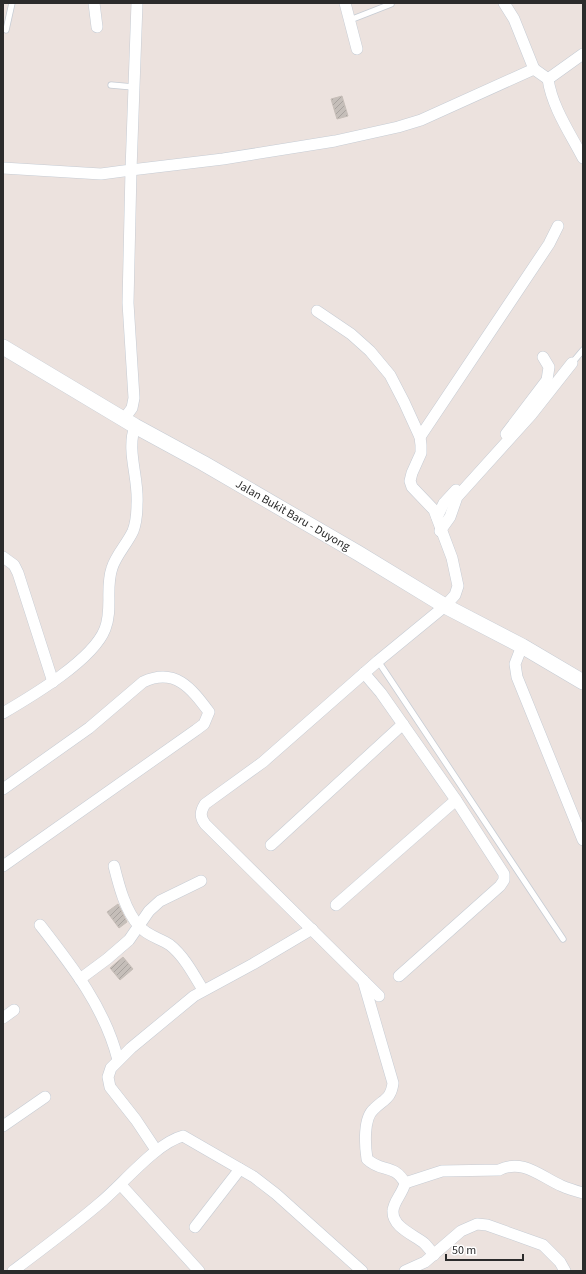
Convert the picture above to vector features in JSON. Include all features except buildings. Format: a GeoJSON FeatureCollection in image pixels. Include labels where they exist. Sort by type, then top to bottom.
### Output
{"type":"FeatureCollection","features":[{"type":"Feature","properties":{"kind":"main road","name":"Jalan Bukit Baru - Duyong"},"geometry":{"type":"LineString","coordinates":[[3,347],[351,549],[445,606],[522,646],[583,682]]}},
{"type":"Feature","properties":{"kind":"street"},"geometry":{"type":"LineString","coordinates":[[94,3],[97,27]]}},
{"type":"Feature","properties":{"kind":"street"},"geometry":{"type":"LineString","coordinates":[[3,713],[53,682],[99,640],[106,628],[108,615],[109,579],[112,568],[133,530],[136,518],[137,502],[130,422],[134,398],[128,303],[133,87],[137,3]]}},
{"type":"Feature","properties":{"kind":"street"},"geometry":{"type":"LineString","coordinates":[[345,3],[357,49]]}},
{"type":"Feature","properties":{"kind":"street"},"geometry":{"type":"LineString","coordinates":[[504,3],[514,19],[534,69],[548,79],[550,91],[556,105],[583,158]]}},
{"type":"Feature","properties":{"kind":"street"},"geometry":{"type":"LineString","coordinates":[[548,79],[583,54]]}},
{"type":"Feature","properties":{"kind":"street"},"geometry":{"type":"LineString","coordinates":[[3,168],[101,174],[245,156],[335,141],[398,127],[421,120],[534,69]]}},
{"type":"Feature","properties":{"kind":"street"},"geometry":{"type":"LineString","coordinates":[[420,437],[549,244],[558,226]]}},
{"type":"Feature","properties":{"kind":"street"},"geometry":{"type":"LineString","coordinates":[[317,311],[351,334],[375,357],[390,375],[420,437],[421,453],[410,480],[412,488],[429,504],[437,517],[440,531],[452,558],[458,586],[455,595],[445,606],[378,661],[263,762],[204,804],[201,811],[201,818],[205,824],[362,977],[379,996]]}},
{"type":"Feature","properties":{"kind":"street"},"geometry":{"type":"LineString","coordinates":[[437,517],[444,503],[502,438],[542,388],[550,374],[549,367],[544,357]]}},
{"type":"Feature","properties":{"kind":"street"},"geometry":{"type":"LineString","coordinates":[[440,531],[450,517],[457,497],[531,415],[572,363]]}},
{"type":"Feature","properties":{"kind":"street"},"geometry":{"type":"LineString","coordinates":[[3,558],[14,565],[18,573],[53,682]]}},
{"type":"Feature","properties":{"kind":"street"},"geometry":{"type":"LineString","coordinates":[[522,646],[517,654],[515,664],[517,677],[581,827],[583,840]]}},
{"type":"Feature","properties":{"kind":"street"},"geometry":{"type":"LineString","coordinates":[[364,673],[403,724],[456,800],[501,866],[504,874],[504,880],[497,889],[399,976]]}},
{"type":"Feature","properties":{"kind":"street"},"geometry":{"type":"LineString","coordinates":[[3,789],[89,728],[143,682],[153,678],[163,676],[176,678],[183,683],[209,712],[204,724],[196,730],[3,866]]}},
{"type":"Feature","properties":{"kind":"street"},"geometry":{"type":"LineString","coordinates":[[271,845],[403,724]]}},
{"type":"Feature","properties":{"kind":"street"},"geometry":{"type":"LineString","coordinates":[[336,905],[456,800]]}},
{"type":"Feature","properties":{"kind":"street"},"geometry":{"type":"LineString","coordinates":[[114,866],[131,914],[138,926],[146,933],[172,946],[193,973],[203,990]]}},
{"type":"Feature","properties":{"kind":"street"},"geometry":{"type":"LineString","coordinates":[[80,979],[123,945],[150,911],[160,901],[201,881]]}},
{"type":"Feature","properties":{"kind":"street"},"geometry":{"type":"LineString","coordinates":[[40,925],[80,979],[106,1023],[118,1060]]}},
{"type":"Feature","properties":{"kind":"street"},"geometry":{"type":"LineString","coordinates":[[156,1150],[136,1120],[110,1087],[108,1077],[111,1068],[118,1060],[180,1006],[203,990],[253,964],[312,928]]}},
{"type":"Feature","properties":{"kind":"street"},"geometry":{"type":"LineString","coordinates":[[362,977],[394,1083],[392,1092],[387,1100],[373,1109],[368,1115],[366,1122],[367,1159],[373,1165],[394,1170],[401,1176],[405,1183],[403,1192],[395,1203],[392,1212],[395,1220],[400,1227],[424,1244],[434,1255]]}},
{"type":"Feature","properties":{"kind":"street"},"geometry":{"type":"LineString","coordinates":[[3,1018],[14,1010]]}},
{"type":"Feature","properties":{"kind":"street"},"geometry":{"type":"LineString","coordinates":[[3,1126],[45,1097]]}},
{"type":"Feature","properties":{"kind":"street"},"geometry":{"type":"LineString","coordinates":[[13,1271],[66,1232],[121,1185],[156,1150],[167,1142],[183,1136],[240,1169],[276,1194],[362,1271]]}},
{"type":"Feature","properties":{"kind":"street"},"geometry":{"type":"LineString","coordinates":[[405,1183],[442,1171],[499,1170],[507,1166],[516,1166],[526,1167],[562,1186],[583,1193]]}},
{"type":"Feature","properties":{"kind":"street"},"geometry":{"type":"LineString","coordinates":[[195,1227],[240,1169]]}},
{"type":"Feature","properties":{"kind":"street"},"geometry":{"type":"LineString","coordinates":[[121,1185],[199,1271]]}},
{"type":"Feature","properties":{"kind":"street"},"geometry":{"type":"LineString","coordinates":[[405,1271],[434,1255],[465,1229],[477,1224],[487,1225],[543,1245],[560,1262],[564,1271]]}},
{"type":"Feature","properties":{"kind":"lane"},"geometry":{"type":"LineString","coordinates":[[6,30],[12,3]]}},
{"type":"Feature","properties":{"kind":"lane"},"geometry":{"type":"LineString","coordinates":[[350,20],[391,4]]}},
{"type":"Feature","properties":{"kind":"lane"},"geometry":{"type":"LineString","coordinates":[[111,85],[133,87]]}},
{"type":"Feature","properties":{"kind":"lane"},"geometry":{"type":"LineString","coordinates":[[572,363],[583,350]]}},
{"type":"Feature","properties":{"kind":"lane"},"geometry":{"type":"LineString","coordinates":[[378,661],[563,939]]}}]}
